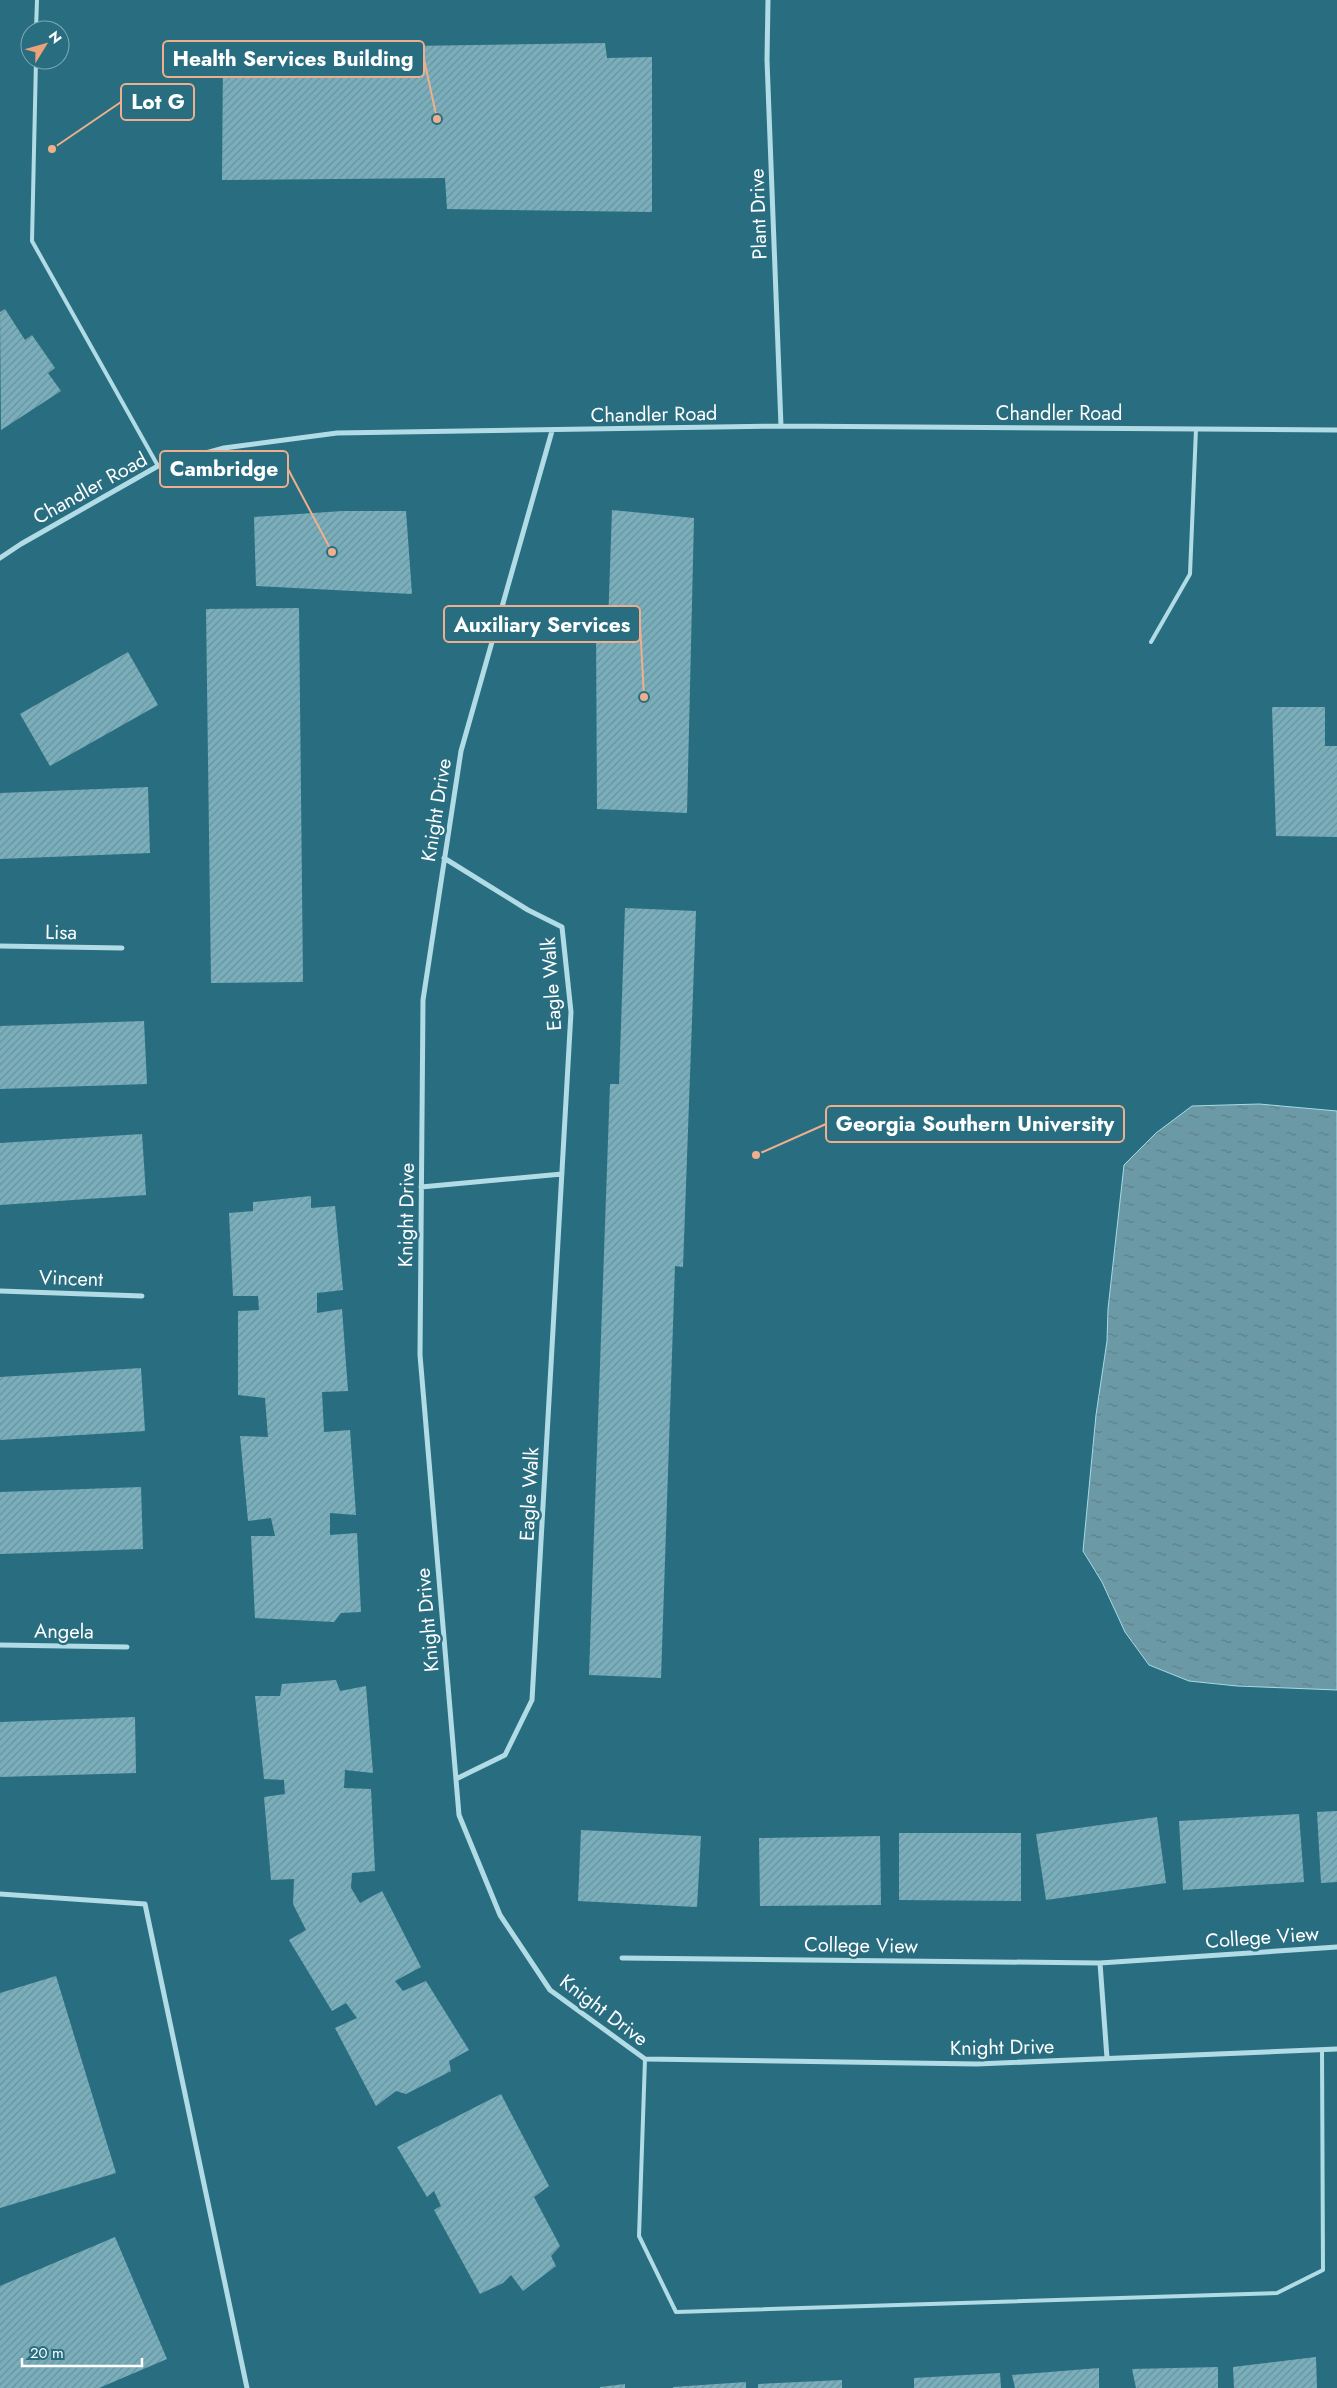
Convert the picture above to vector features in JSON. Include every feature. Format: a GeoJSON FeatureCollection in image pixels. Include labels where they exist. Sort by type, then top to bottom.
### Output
{"type":"FeatureCollection","features":[{"type":"Feature","properties":{"kind":"street","name":"Plant Drive"},"geometry":{"type":"LineString","coordinates":[[768,0],[767,60],[781,426]]}},
{"type":"Feature","properties":{"kind":"street","name":"Chandler Road"},"geometry":{"type":"LineString","coordinates":[[0,558],[21,544],[158,466],[224,448],[337,433],[781,426],[1337,430]]}},
{"type":"Feature","properties":{"kind":"street","name":"Knight Drive"},"geometry":{"type":"LineString","coordinates":[[552,431],[461,751],[423,1000],[420,1355],[459,1815],[500,1915],[550,1990],[645,2059],[977,2064],[1337,2049]]}},
{"type":"Feature","properties":{"kind":"street","name":"Eagle Walk"},"geometry":{"type":"LineString","coordinates":[[444,858],[528,910],[562,927],[571,1012],[532,1700],[505,1755],[456,1779]]}},
{"type":"Feature","properties":{"kind":"street","name":"Lisa"},"geometry":{"type":"LineString","coordinates":[[0,946],[122,948]]}},
{"type":"Feature","properties":{"kind":"street"},"geometry":{"type":"LineString","coordinates":[[421,1187],[562,1174]]}},
{"type":"Feature","properties":{"kind":"street","name":"Vincent"},"geometry":{"type":"LineString","coordinates":[[0,1291],[142,1296]]}},
{"type":"Feature","properties":{"kind":"street","name":"Angela"},"geometry":{"type":"LineString","coordinates":[[0,1645],[128,1647]]}},
{"type":"Feature","properties":{"kind":"street"},"geometry":{"type":"LineString","coordinates":[[0,1894],[145,1904],[247,2388]]}},
{"type":"Feature","properties":{"kind":"street","name":"College View"},"geometry":{"type":"LineString","coordinates":[[622,1958],[1100,1963],[1337,1947]]}},
{"type":"Feature","properties":{"kind":"street"},"geometry":{"type":"LineString","coordinates":[[1100,1963],[1107,2058]]}},
{"type":"Feature","properties":{"kind":"lane"},"geometry":{"type":"LineString","coordinates":[[36,20],[37,0]]}},
{"type":"Feature","properties":{"kind":"lane"},"geometry":{"type":"LineString","coordinates":[[36,70],[32,241],[158,466]]}},
{"type":"Feature","properties":{"kind":"lane"},"geometry":{"type":"LineString","coordinates":[[1151,642],[1190,574],[1196,429]]}},
{"type":"Feature","properties":{"kind":"lane"},"geometry":{"type":"LineString","coordinates":[[645,2059],[639,2236],[676,2312],[1277,2293],[1323,2270],[1322,2050]]}},
{"type":"Feature","properties":{"kind":"water"},"geometry":{"type":"Polygon","coordinates":[[[1259,1104],[1337,1111],[1337,1690],[1237,1686],[1189,1681],[1149,1665],[1125,1632],[1102,1582],[1083,1551],[1096,1415],[1107,1341],[1108,1309],[1124,1165],[1156,1133],[1192,1106],[1259,1104]]]}},
{"type":"Feature","properties":{"kind":"building"},"geometry":{"type":"Polygon","coordinates":[[[605,43],[607,58],[652,57],[652,212],[447,209],[445,178],[222,180],[223,55],[411,59],[409,46],[605,43]]]}},
{"type":"Feature","properties":{"kind":"building"},"geometry":{"type":"Polygon","coordinates":[[[5,309],[25,340],[32,335],[55,368],[48,373],[61,391],[1,430],[0,312],[5,309]]]}},
{"type":"Feature","properties":{"kind":"building"},"geometry":{"type":"Polygon","coordinates":[[[612,510],[694,518],[687,813],[597,809],[596,622],[608,624],[612,510]]]}},
{"type":"Feature","properties":{"kind":"building"},"geometry":{"type":"Polygon","coordinates":[[[343,511],[406,511],[412,594],[256,586],[254,517],[343,511]]]}},
{"type":"Feature","properties":{"kind":"building"},"geometry":{"type":"Polygon","coordinates":[[[299,608],[303,982],[211,983],[206,609],[299,608]]]}},
{"type":"Feature","properties":{"kind":"building"},"geometry":{"type":"Polygon","coordinates":[[[128,652],[158,705],[50,766],[20,714],[128,652]]]}},
{"type":"Feature","properties":{"kind":"building"},"geometry":{"type":"Polygon","coordinates":[[[1272,707],[1325,707],[1325,746],[1337,746],[1337,837],[1276,836],[1272,707]]]}},
{"type":"Feature","properties":{"kind":"building"},"geometry":{"type":"Polygon","coordinates":[[[148,787],[150,853],[0,859],[0,793],[148,787]]]}},
{"type":"Feature","properties":{"kind":"building"},"geometry":{"type":"Polygon","coordinates":[[[625,908],[696,911],[683,1267],[675,1266],[661,1678],[589,1675],[610,1084],[619,1084],[625,908]]]}},
{"type":"Feature","properties":{"kind":"building"},"geometry":{"type":"Polygon","coordinates":[[[144,1021],[147,1084],[0,1089],[0,1026],[144,1021]]]}},
{"type":"Feature","properties":{"kind":"building"},"geometry":{"type":"Polygon","coordinates":[[[142,1134],[146,1195],[0,1205],[0,1143],[142,1134]]]}},
{"type":"Feature","properties":{"kind":"building"},"geometry":{"type":"Polygon","coordinates":[[[311,1196],[311,1208],[335,1206],[343,1290],[317,1293],[317,1313],[342,1309],[348,1391],[322,1392],[324,1432],[350,1430],[356,1515],[330,1513],[330,1535],[357,1533],[361,1612],[341,1613],[334,1622],[255,1618],[251,1536],[275,1536],[271,1518],[248,1521],[240,1436],[268,1437],[265,1398],[238,1395],[238,1311],[259,1310],[258,1296],[233,1296],[229,1213],[253,1211],[253,1202],[311,1196]]]}},
{"type":"Feature","properties":{"kind":"building"},"geometry":{"type":"Polygon","coordinates":[[[141,1368],[145,1431],[0,1440],[0,1377],[141,1368]]]}},
{"type":"Feature","properties":{"kind":"building"},"geometry":{"type":"Polygon","coordinates":[[[141,1487],[143,1549],[0,1554],[0,1492],[141,1487]]]}},
{"type":"Feature","properties":{"kind":"building"},"geometry":{"type":"Polygon","coordinates":[[[336,1680],[340,1691],[366,1686],[373,1773],[345,1770],[344,1788],[371,1789],[375,1871],[352,1873],[351,1888],[360,1903],[382,1891],[421,1967],[395,1981],[403,1991],[426,1981],[469,2050],[449,2061],[451,2071],[406,2094],[396,2091],[376,2106],[335,2028],[357,2018],[346,2003],[332,2011],[289,1940],[306,1930],[293,1904],[294,1879],[271,1880],[264,1797],[285,1794],[284,1780],[264,1779],[255,1696],[280,1696],[282,1684],[336,1680]]]}},
{"type":"Feature","properties":{"kind":"building"},"geometry":{"type":"Polygon","coordinates":[[[135,1717],[136,1773],[0,1777],[0,1722],[135,1717]]]}},
{"type":"Feature","properties":{"kind":"building"},"geometry":{"type":"Polygon","coordinates":[[[1337,1811],[1337,1882],[1321,1883],[1317,1812],[1337,1811]]]}},
{"type":"Feature","properties":{"kind":"building"},"geometry":{"type":"Polygon","coordinates":[[[1299,1814],[1304,1882],[1183,1890],[1179,1821],[1299,1814]]]}},
{"type":"Feature","properties":{"kind":"building"},"geometry":{"type":"Polygon","coordinates":[[[1157,1817],[1166,1883],[1046,1900],[1036,1834],[1157,1817]]]}},
{"type":"Feature","properties":{"kind":"building"},"geometry":{"type":"Polygon","coordinates":[[[581,1830],[701,1836],[697,1907],[578,1901],[581,1830]]]}},
{"type":"Feature","properties":{"kind":"building"},"geometry":{"type":"Polygon","coordinates":[[[899,1833],[1021,1833],[1021,1901],[899,1900],[899,1833]]]}},
{"type":"Feature","properties":{"kind":"building"},"geometry":{"type":"Polygon","coordinates":[[[880,1836],[881,1905],[760,1906],[759,1838],[880,1836]]]}},
{"type":"Feature","properties":{"kind":"building"},"geometry":{"type":"Polygon","coordinates":[[[56,1976],[116,2173],[0,2208],[0,1993],[56,1976]]]}},
{"type":"Feature","properties":{"kind":"building"},"geometry":{"type":"Polygon","coordinates":[[[501,2094],[549,2186],[534,2197],[560,2246],[551,2256],[556,2266],[523,2291],[511,2275],[503,2283],[480,2294],[434,2210],[441,2206],[434,2191],[427,2197],[397,2147],[501,2094]]]}},
{"type":"Feature","properties":{"kind":"building"},"geometry":{"type":"Polygon","coordinates":[[[115,2237],[167,2359],[99,2388],[0,2388],[0,2286],[115,2237]]]}},
{"type":"Feature","properties":{"kind":"building"},"geometry":{"type":"Polygon","coordinates":[[[1316,2357],[1317,2388],[1234,2388],[1233,2367],[1316,2357]]]}},
{"type":"Feature","properties":{"kind":"building"},"geometry":{"type":"Polygon","coordinates":[[[1218,2367],[1218,2388],[1136,2388],[1132,2369],[1218,2367]]]}},
{"type":"Feature","properties":{"kind":"building"},"geometry":{"type":"Polygon","coordinates":[[[1099,2368],[1099,2388],[1015,2388],[1012,2375],[1099,2368]]]}},
{"type":"Feature","properties":{"kind":"building"},"geometry":{"type":"Polygon","coordinates":[[[1000,2373],[1001,2388],[914,2388],[914,2378],[1000,2373]]]}},
{"type":"Feature","properties":{"kind":"building"},"geometry":{"type":"Polygon","coordinates":[[[842,2380],[842,2388],[758,2388],[758,2384],[842,2380]]]}},
{"type":"Feature","properties":{"kind":"building"},"geometry":{"type":"Polygon","coordinates":[[[746,2382],[746,2388],[673,2388],[673,2387],[746,2382]]]}},
{"type":"Feature","properties":{"kind":"building"},"geometry":{"type":"Polygon","coordinates":[[[625,2384],[625,2388],[600,2388],[600,2387],[625,2384]]]}},
{"type":"Feature","properties":{"kind":"place","name":"Health Services Building"},"geometry":{"type":"Point","coordinates":[437,119]}},
{"type":"Feature","properties":{"kind":"place","name":"Lot G"},"geometry":{"type":"Point","coordinates":[52,149]}},
{"type":"Feature","properties":{"kind":"place","name":"Cambridge"},"geometry":{"type":"Point","coordinates":[332,552]}},
{"type":"Feature","properties":{"kind":"place","name":"Auxiliary Services"},"geometry":{"type":"Point","coordinates":[644,697]}},
{"type":"Feature","properties":{"kind":"place","name":"Georgia Southern University"},"geometry":{"type":"Point","coordinates":[756,1155]}}]}
